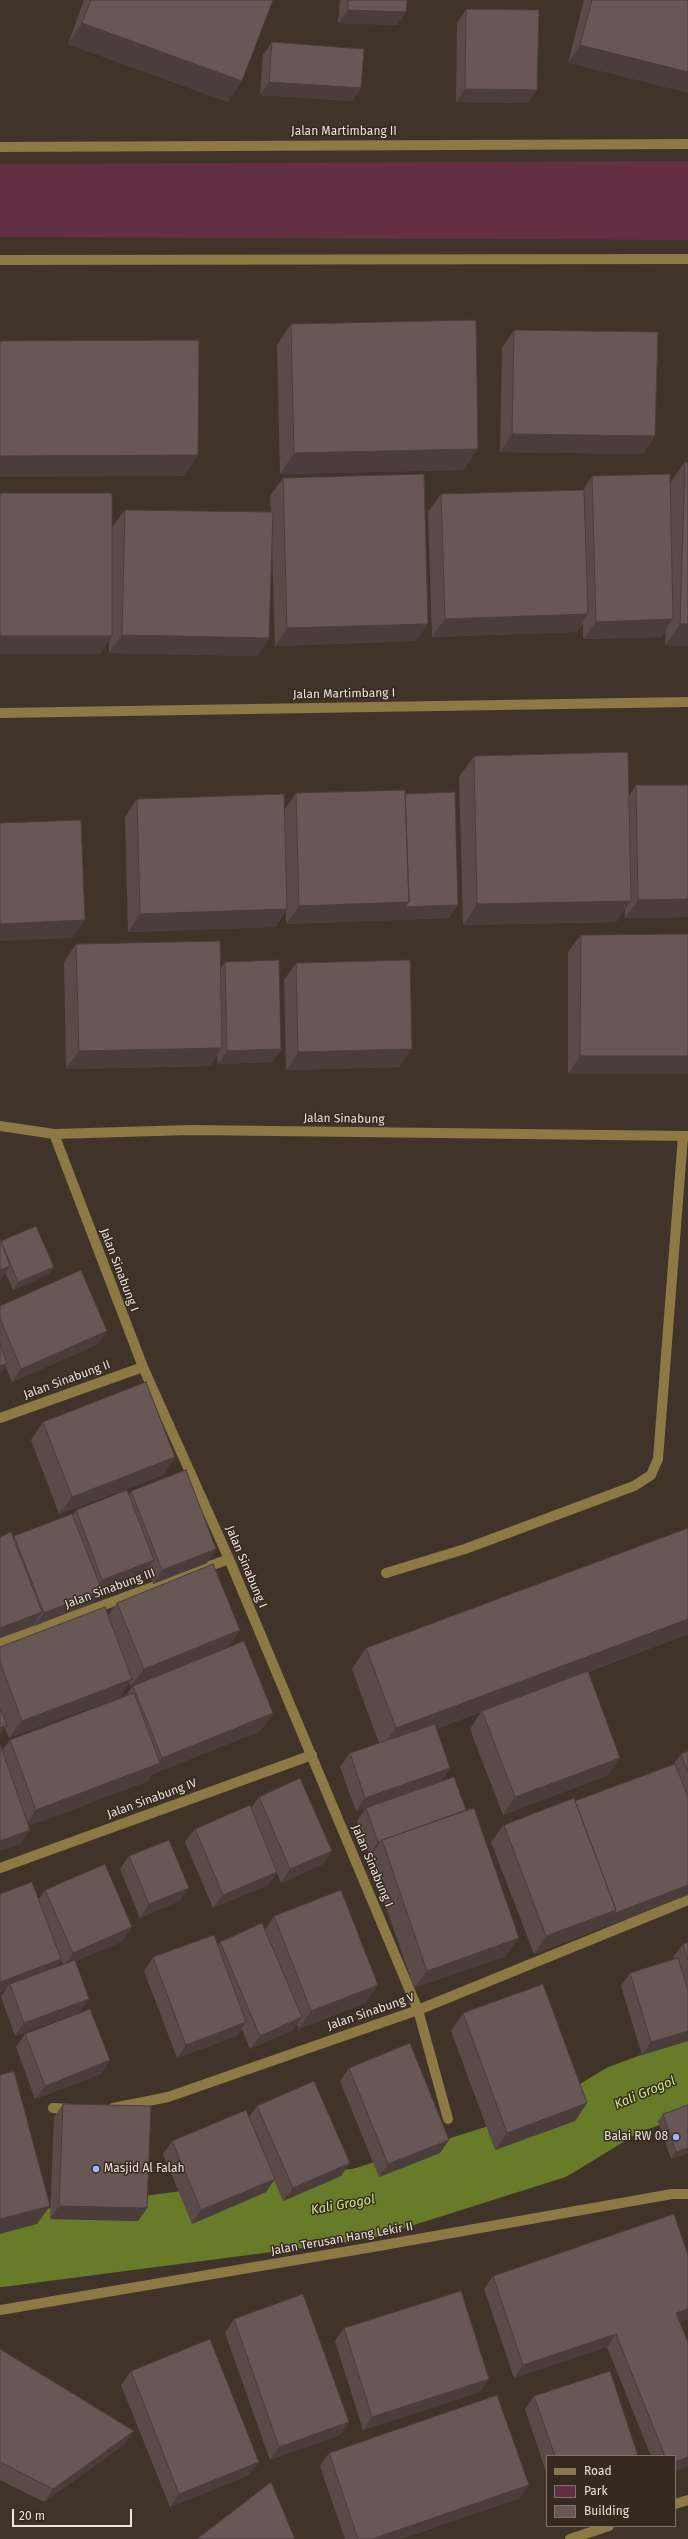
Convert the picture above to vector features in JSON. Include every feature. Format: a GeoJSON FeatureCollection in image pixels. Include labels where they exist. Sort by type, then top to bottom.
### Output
{"type":"FeatureCollection","features":[{"type":"Feature","properties":{"kind":"street","name":"Jalan Martimbang II"},"geometry":{"type":"LineString","coordinates":[[0,147],[688,144]]}},
{"type":"Feature","properties":{"kind":"street"},"geometry":{"type":"LineString","coordinates":[[0,260],[688,260]]}},
{"type":"Feature","properties":{"kind":"street","name":"Jalan Martimbang I"},"geometry":{"type":"LineString","coordinates":[[0,712],[688,702]]}},
{"type":"Feature","properties":{"kind":"street","name":"Jalan Sinabung"},"geometry":{"type":"LineString","coordinates":[[0,1126],[54,1134],[191,1130],[686,1136]]}},
{"type":"Feature","properties":{"kind":"street","name":"Jalan Sinabung I"},"geometry":{"type":"LineString","coordinates":[[54,1134],[143,1368],[229,1559],[418,2010],[448,2118]]}},
{"type":"Feature","properties":{"kind":"street"},"geometry":{"type":"LineString","coordinates":[[386,1573],[465,1549],[634,1486],[651,1475],[658,1459],[686,1136]]}},
{"type":"Feature","properties":{"kind":"street","name":"Jalan Sinabung II"},"geometry":{"type":"LineString","coordinates":[[0,1418],[143,1368]]}},
{"type":"Feature","properties":{"kind":"street","name":"Jalan Sinabung III"},"geometry":{"type":"LineString","coordinates":[[0,1643],[229,1559]]}},
{"type":"Feature","properties":{"kind":"street","name":"Jalan Sinabung IV"},"geometry":{"type":"LineString","coordinates":[[0,1868],[312,1754]]}},
{"type":"Feature","properties":{"kind":"street","name":"Jalan Sinabung V"},"geometry":{"type":"LineString","coordinates":[[99,2110],[168,2097],[418,2010],[688,1900]]}},
{"type":"Feature","properties":{"kind":"street"},"geometry":{"type":"LineString","coordinates":[[53,2108],[84,2110]]}},
{"type":"Feature","properties":{"kind":"street","name":"Jalan Terusan Hang Lekir II"},"geometry":{"type":"LineString","coordinates":[[0,2310],[367,2248],[672,2194],[688,2194]]}},
{"type":"Feature","properties":{"kind":"street"},"geometry":{"type":"LineString","coordinates":[[676,2504],[688,2500]]}},
{"type":"Feature","properties":{"kind":"street"},"geometry":{"type":"LineString","coordinates":[[570,2539],[606,2527]]}},
{"type":"Feature","properties":{"kind":"green space"},"geometry":{"type":"Polygon","coordinates":[[[688,161],[688,240],[0,237],[0,164],[688,161]]]}},
{"type":"Feature","properties":{"kind":"building"},"geometry":{"type":"Polygon","coordinates":[[[91,0],[273,0],[242,81],[82,23],[91,0]]]}},
{"type":"Feature","properties":{"kind":"building"},"geometry":{"type":"Polygon","coordinates":[[[348,0],[407,0],[406,12],[348,10],[348,0]]]}},
{"type":"Feature","properties":{"kind":"building"},"geometry":{"type":"Polygon","coordinates":[[[592,0],[688,0],[688,72],[580,45],[592,0]]]}},
{"type":"Feature","properties":{"kind":"building"},"geometry":{"type":"Polygon","coordinates":[[[466,9],[539,10],[537,90],[465,89],[466,9]]]}},
{"type":"Feature","properties":{"kind":"building"},"geometry":{"type":"Polygon","coordinates":[[[272,42],[364,49],[361,88],[269,82],[272,42]]]}},
{"type":"Feature","properties":{"kind":"building"},"geometry":{"type":"Polygon","coordinates":[[[476,320],[478,449],[294,453],[291,324],[476,320]]]}},
{"type":"Feature","properties":{"kind":"building"},"geometry":{"type":"Polygon","coordinates":[[[514,330],[658,332],[655,436],[512,434],[514,330]]]}},
{"type":"Feature","properties":{"kind":"building"},"geometry":{"type":"Polygon","coordinates":[[[199,340],[198,455],[0,456],[0,341],[199,340]]]}},
{"type":"Feature","properties":{"kind":"building"},"geometry":{"type":"Polygon","coordinates":[[[685,462],[688,462],[688,624],[680,624],[685,462]]]}},
{"type":"Feature","properties":{"kind":"building"},"geometry":{"type":"Polygon","coordinates":[[[424,474],[428,624],[287,628],[283,478],[424,474]]]}},
{"type":"Feature","properties":{"kind":"building"},"geometry":{"type":"Polygon","coordinates":[[[670,474],[673,619],[596,622],[592,476],[670,474]]]}},
{"type":"Feature","properties":{"kind":"building"},"geometry":{"type":"Polygon","coordinates":[[[584,490],[588,614],[445,619],[441,494],[584,490]]]}},
{"type":"Feature","properties":{"kind":"building"},"geometry":{"type":"Polygon","coordinates":[[[0,493],[112,493],[112,636],[0,636],[0,493]]]}},
{"type":"Feature","properties":{"kind":"building"},"geometry":{"type":"Polygon","coordinates":[[[125,510],[273,512],[269,638],[122,635],[125,510]]]}},
{"type":"Feature","properties":{"kind":"building"},"geometry":{"type":"Polygon","coordinates":[[[628,752],[631,901],[477,904],[474,756],[628,752]]]}},
{"type":"Feature","properties":{"kind":"building"},"geometry":{"type":"Polygon","coordinates":[[[636,785],[688,785],[688,899],[638,900],[636,785]]]}},
{"type":"Feature","properties":{"kind":"building"},"geometry":{"type":"Polygon","coordinates":[[[405,790],[409,902],[299,906],[296,793],[405,790]]]}},
{"type":"Feature","properties":{"kind":"building"},"geometry":{"type":"Polygon","coordinates":[[[455,792],[458,905],[405,907],[409,902],[405,794],[455,792]]]}},
{"type":"Feature","properties":{"kind":"building"},"geometry":{"type":"Polygon","coordinates":[[[284,794],[287,909],[140,914],[137,799],[284,794]]]}},
{"type":"Feature","properties":{"kind":"building"},"geometry":{"type":"Polygon","coordinates":[[[81,820],[85,920],[0,924],[0,823],[81,820]]]}},
{"type":"Feature","properties":{"kind":"building"},"geometry":{"type":"Polygon","coordinates":[[[688,934],[688,1056],[580,1056],[581,935],[688,934]]]}},
{"type":"Feature","properties":{"kind":"building"},"geometry":{"type":"Polygon","coordinates":[[[220,941],[222,1048],[79,1051],[76,944],[220,941]]]}},
{"type":"Feature","properties":{"kind":"building"},"geometry":{"type":"Polygon","coordinates":[[[279,960],[281,1049],[227,1051],[225,962],[279,960]]]}},
{"type":"Feature","properties":{"kind":"building"},"geometry":{"type":"Polygon","coordinates":[[[410,960],[412,1049],[298,1052],[296,963],[410,960]]]}},
{"type":"Feature","properties":{"kind":"building"},"geometry":{"type":"Polygon","coordinates":[[[36,1226],[54,1267],[18,1282],[1,1241],[36,1226]]]}},
{"type":"Feature","properties":{"kind":"building"},"geometry":{"type":"Polygon","coordinates":[[[0,1239],[10,1266],[0,1270],[0,1239]]]}},
{"type":"Feature","properties":{"kind":"building"},"geometry":{"type":"Polygon","coordinates":[[[81,1270],[107,1331],[21,1369],[0,1318],[0,1306],[81,1270]]]}},
{"type":"Feature","properties":{"kind":"building"},"geometry":{"type":"Polygon","coordinates":[[[0,1344],[7,1363],[0,1366],[0,1344]]]}},
{"type":"Feature","properties":{"kind":"building"},"geometry":{"type":"Polygon","coordinates":[[[146,1382],[175,1457],[72,1497],[43,1422],[146,1382]]]}},
{"type":"Feature","properties":{"kind":"building"},"geometry":{"type":"Polygon","coordinates":[[[186,1470],[216,1549],[162,1570],[131,1491],[186,1470]]]}},
{"type":"Feature","properties":{"kind":"building"},"geometry":{"type":"Polygon","coordinates":[[[127,1490],[154,1560],[102,1580],[76,1510],[127,1490]]]}},
{"type":"Feature","properties":{"kind":"building"},"geometry":{"type":"Polygon","coordinates":[[[72,1514],[102,1590],[44,1613],[14,1536],[72,1514]]]}},
{"type":"Feature","properties":{"kind":"building"},"geometry":{"type":"Polygon","coordinates":[[[688,1528],[688,1619],[396,1728],[366,1648],[688,1528]]]}},
{"type":"Feature","properties":{"kind":"building"},"geometry":{"type":"Polygon","coordinates":[[[11,1532],[42,1612],[0,1628],[0,1537],[11,1532]]]}},
{"type":"Feature","properties":{"kind":"building"},"geometry":{"type":"Polygon","coordinates":[[[213,1564],[240,1630],[144,1669],[117,1603],[213,1564]]]}},
{"type":"Feature","properties":{"kind":"building"},"geometry":{"type":"Polygon","coordinates":[[[105,1607],[132,1679],[22,1721],[0,1662],[0,1647],[105,1607]]]}},
{"type":"Feature","properties":{"kind":"building"},"geometry":{"type":"Polygon","coordinates":[[[244,1641],[273,1713],[162,1758],[133,1686],[244,1641]]]}},
{"type":"Feature","properties":{"kind":"building"},"geometry":{"type":"Polygon","coordinates":[[[588,1671],[620,1758],[515,1797],[482,1711],[588,1671]]]}},
{"type":"Feature","properties":{"kind":"building"},"geometry":{"type":"Polygon","coordinates":[[[134,1693],[160,1763],[36,1810],[10,1740],[134,1693]]]}},
{"type":"Feature","properties":{"kind":"building"},"geometry":{"type":"Polygon","coordinates":[[[0,1708],[7,1725],[0,1728],[0,1708]]]}},
{"type":"Feature","properties":{"kind":"building"},"geometry":{"type":"Polygon","coordinates":[[[435,1724],[450,1768],[365,1798],[350,1753],[435,1724]]]}},
{"type":"Feature","properties":{"kind":"building"},"geometry":{"type":"Polygon","coordinates":[[[0,1744],[30,1830],[0,1841],[0,1744]]]}},
{"type":"Feature","properties":{"kind":"building"},"geometry":{"type":"Polygon","coordinates":[[[688,1751],[688,1772],[681,1754],[688,1751]]]}},
{"type":"Feature","properties":{"kind":"building"},"geometry":{"type":"Polygon","coordinates":[[[675,1764],[688,1797],[688,1885],[613,1914],[616,1910],[575,1801],[675,1764]]]}},
{"type":"Feature","properties":{"kind":"building"},"geometry":{"type":"Polygon","coordinates":[[[454,1777],[466,1810],[378,1842],[366,1808],[454,1777]]]}},
{"type":"Feature","properties":{"kind":"building"},"geometry":{"type":"Polygon","coordinates":[[[300,1778],[332,1851],[290,1869],[259,1797],[300,1778]]]}},
{"type":"Feature","properties":{"kind":"building"},"geometry":{"type":"Polygon","coordinates":[[[574,1798],[616,1910],[546,1936],[504,1825],[574,1798]]]}},
{"type":"Feature","properties":{"kind":"building"},"geometry":{"type":"Polygon","coordinates":[[[250,1805],[277,1872],[223,1895],[195,1829],[250,1805]]]}},
{"type":"Feature","properties":{"kind":"building"},"geometry":{"type":"Polygon","coordinates":[[[474,1808],[519,1938],[427,1971],[382,1840],[474,1808]]]}},
{"type":"Feature","properties":{"kind":"building"},"geometry":{"type":"Polygon","coordinates":[[[169,1840],[189,1888],[149,1904],[129,1856],[169,1840]]]}},
{"type":"Feature","properties":{"kind":"building"},"geometry":{"type":"Polygon","coordinates":[[[105,1864],[132,1927],[73,1953],[45,1890],[105,1864]]]}},
{"type":"Feature","properties":{"kind":"building"},"geometry":{"type":"Polygon","coordinates":[[[32,1882],[61,1959],[0,1982],[0,1894],[32,1882]]]}},
{"type":"Feature","properties":{"kind":"building"},"geometry":{"type":"Polygon","coordinates":[[[341,1890],[378,1985],[311,2011],[274,1916],[341,1890]]]}},
{"type":"Feature","properties":{"kind":"building"},"geometry":{"type":"Polygon","coordinates":[[[262,1923],[302,2017],[260,2036],[220,1942],[262,1923]]]}},
{"type":"Feature","properties":{"kind":"building"},"geometry":{"type":"Polygon","coordinates":[[[214,1935],[246,2022],[186,2045],[153,1957],[214,1935]]]}},
{"type":"Feature","properties":{"kind":"building"},"geometry":{"type":"Polygon","coordinates":[[[688,1942],[688,1960],[683,1944],[688,1942]]]}},
{"type":"Feature","properties":{"kind":"building"},"geometry":{"type":"Polygon","coordinates":[[[678,1958],[688,1990],[688,2031],[651,2042],[630,1973],[678,1958]]]}},
{"type":"Feature","properties":{"kind":"building"},"geometry":{"type":"Polygon","coordinates":[[[75,1960],[89,1999],[24,2023],[10,1984],[75,1960]]]}},
{"type":"Feature","properties":{"kind":"building"},"geometry":{"type":"Polygon","coordinates":[[[543,1984],[587,2103],[507,2133],[463,2013],[543,1984]]]}},
{"type":"Feature","properties":{"kind":"building"},"geometry":{"type":"Polygon","coordinates":[[[90,2009],[110,2060],[45,2086],[25,2034],[90,2009]]]}},
{"type":"Feature","properties":{"kind":"building"},"geometry":{"type":"Polygon","coordinates":[[[410,2043],[449,2140],[388,2164],[349,2068],[410,2043]]]}},
{"type":"Feature","properties":{"kind":"building"},"geometry":{"type":"Polygon","coordinates":[[[14,2071],[50,2206],[0,2219],[0,2075],[14,2071]]]}},
{"type":"Feature","properties":{"kind":"building"},"geometry":{"type":"Polygon","coordinates":[[[314,2081],[350,2163],[293,2188],[257,2106],[314,2081]]]}},
{"type":"Feature","properties":{"kind":"building","name":"Masjid Al Falah"},"geometry":{"type":"Polygon","coordinates":[[[63,2104],[151,2106],[147,2208],[59,2206],[63,2104]]]}},
{"type":"Feature","properties":{"kind":"building","name":"Balai RW 08"},"geometry":{"type":"Polygon","coordinates":[[[688,2105],[688,2148],[676,2152],[663,2114],[688,2105]]]}},
{"type":"Feature","properties":{"kind":"building"},"geometry":{"type":"Polygon","coordinates":[[[246,2110],[275,2179],[201,2210],[172,2141],[246,2110]]]}},
{"type":"Feature","properties":{"kind":"building"},"geometry":{"type":"Polygon","coordinates":[[[674,2214],[688,2255],[688,2309],[676,2313],[688,2342],[688,2457],[676,2462],[676,2455],[665,2455],[616,2334],[523,2365],[493,2276],[674,2214]]]}},
{"type":"Feature","properties":{"kind":"building"},"geometry":{"type":"Polygon","coordinates":[[[461,2291],[489,2379],[372,2417],[344,2328],[461,2291]]]}},
{"type":"Feature","properties":{"kind":"building"},"geometry":{"type":"Polygon","coordinates":[[[303,2294],[349,2422],[279,2447],[234,2319],[303,2294]]]}},
{"type":"Feature","properties":{"kind":"building"},"geometry":{"type":"Polygon","coordinates":[[[210,2339],[259,2462],[179,2494],[131,2371],[210,2339]]]}},
{"type":"Feature","properties":{"kind":"building"},"geometry":{"type":"Polygon","coordinates":[[[0,2349],[134,2431],[53,2489],[0,2462],[0,2349]]]}},
{"type":"Feature","properties":{"kind":"building"},"geometry":{"type":"Polygon","coordinates":[[[610,2371],[638,2455],[555,2455],[534,2396],[610,2371]]]}},
{"type":"Feature","properties":{"kind":"building"},"geometry":{"type":"Polygon","coordinates":[[[497,2395],[529,2485],[372,2539],[358,2539],[329,2453],[497,2395]]]}},
{"type":"Feature","properties":{"kind":"building"},"geometry":{"type":"Polygon","coordinates":[[[271,2482],[295,2539],[197,2539],[271,2482]]]}},
{"type":"Feature","properties":{"kind":"waterway","name":"Kali Grogol"},"geometry":{"type":"LineString","coordinates":[[0,2251],[361,2204],[551,2144],[623,2100],[688,2076]]}},
{"type":"Feature","properties":{"kind":"place","name":"Balai RW 08"},"geometry":{"type":"Point","coordinates":[676,2137]}},
{"type":"Feature","properties":{"kind":"place","name":"Masjid Al Falah"},"geometry":{"type":"Point","coordinates":[96,2169]}}]}
